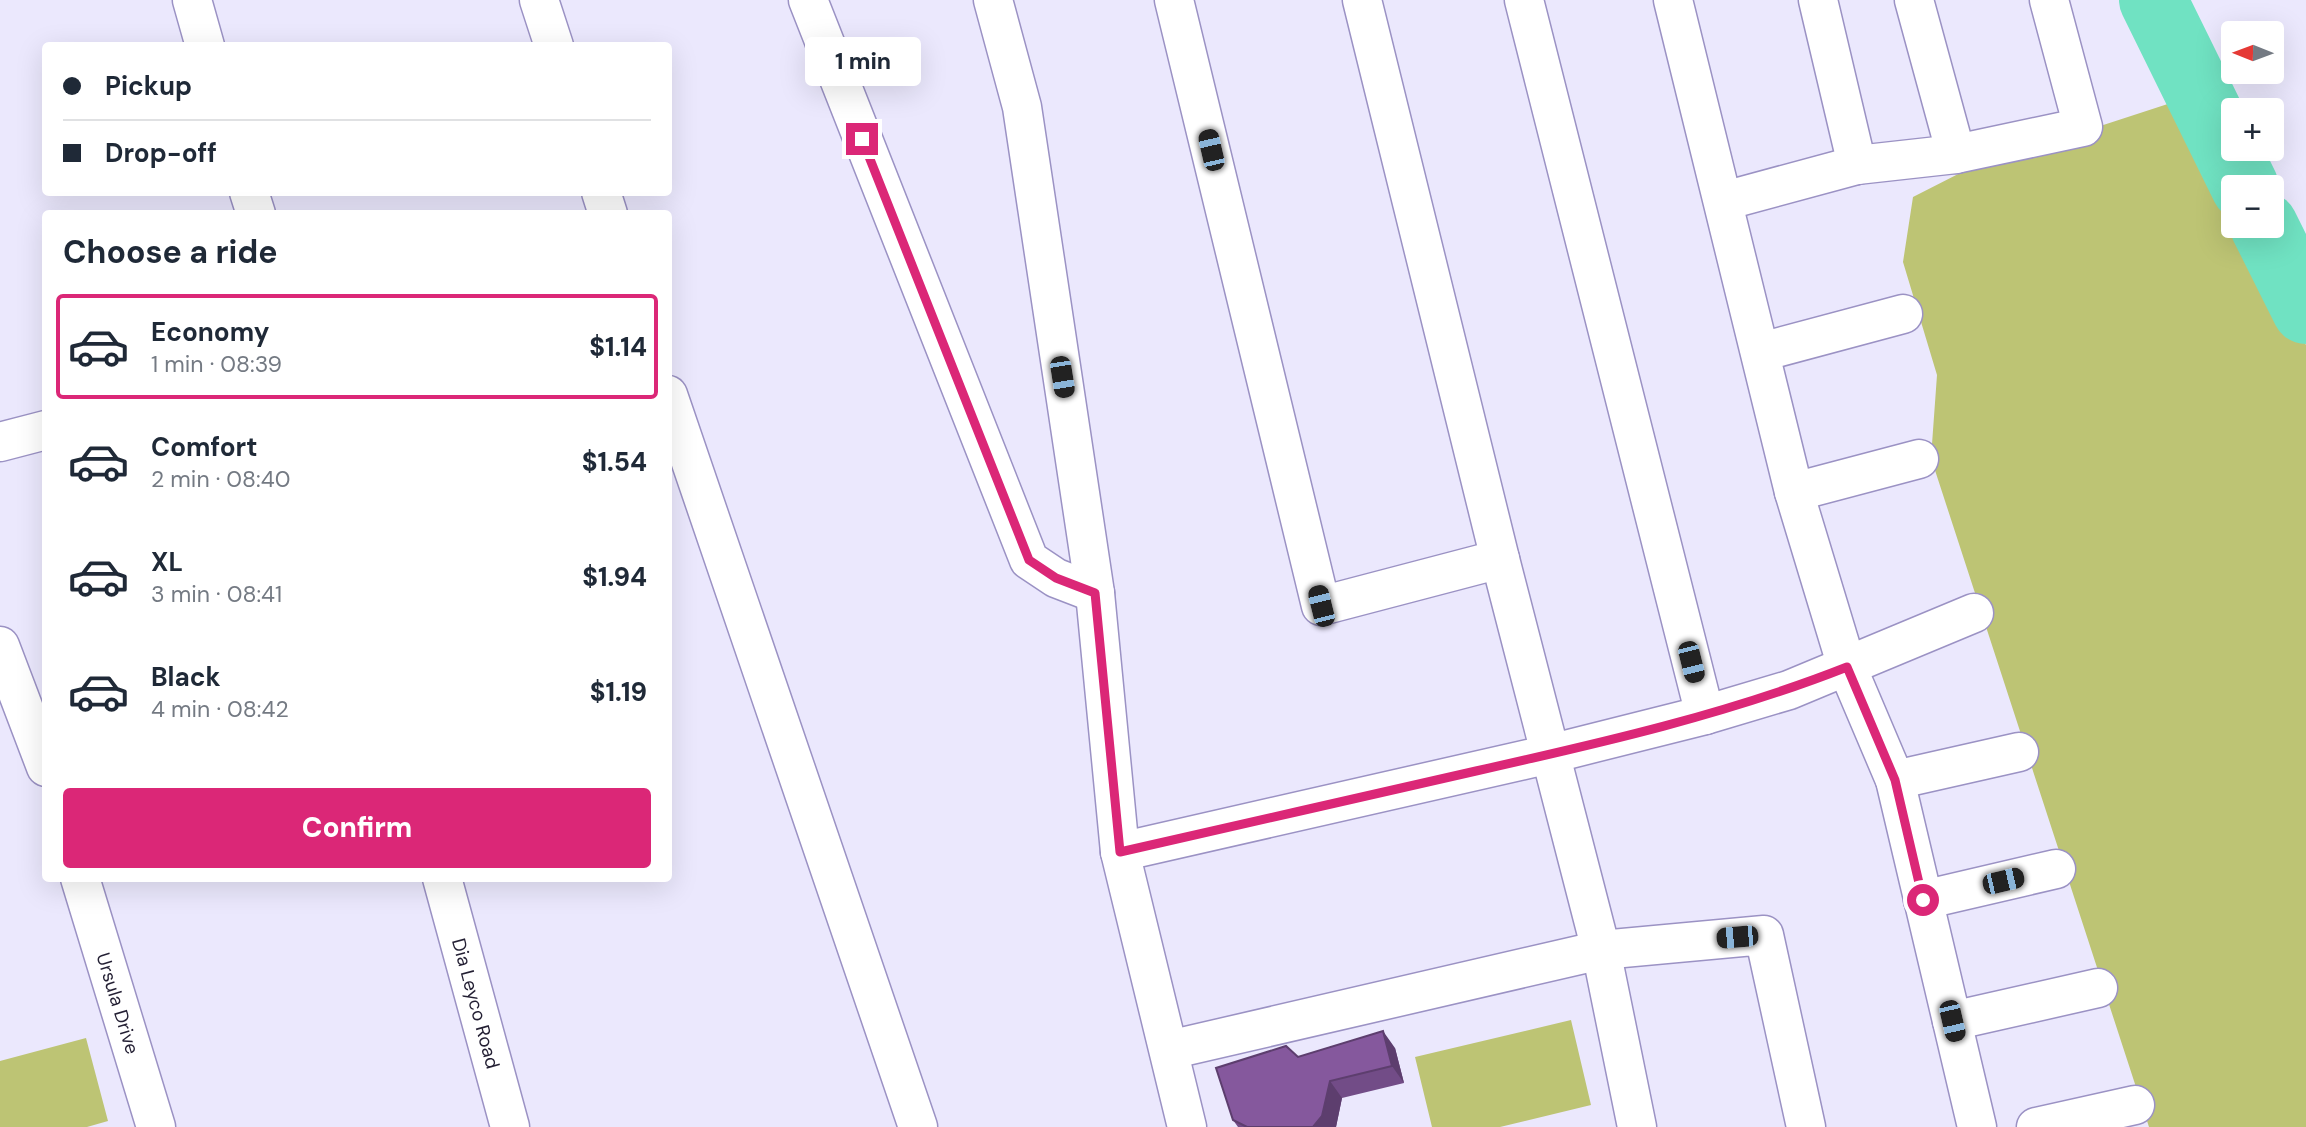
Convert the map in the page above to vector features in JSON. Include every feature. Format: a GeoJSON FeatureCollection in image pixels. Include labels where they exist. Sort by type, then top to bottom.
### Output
{"type":"FeatureCollection","features":[{"type":"Feature","properties":{"kind":"street"},"geometry":{"type":"LineString","coordinates":[[192,0],[204,42]]}},
{"type":"Feature","properties":{"kind":"street"},"geometry":{"type":"LineString","coordinates":[[539,0],[553,42]]}},
{"type":"Feature","properties":{"kind":"street"},"geometry":{"type":"LineString","coordinates":[[808,0],[1029,560],[1056,578],[1095,593]]}},
{"type":"Feature","properties":{"kind":"street"},"geometry":{"type":"LineString","coordinates":[[993,0],[1021,107],[1095,593],[1120,852],[1188,1127]]}},
{"type":"Feature","properties":{"kind":"street"},"geometry":{"type":"LineString","coordinates":[[1174,0],[1321,606],[1500,559]]}},
{"type":"Feature","properties":{"kind":"street"},"geometry":{"type":"LineString","coordinates":[[1362,0],[1500,559],[1601,950],[1637,1127]]}},
{"type":"Feature","properties":{"kind":"street"},"geometry":{"type":"LineString","coordinates":[[1524,0],[1705,715]]}},
{"type":"Feature","properties":{"kind":"street"},"geometry":{"type":"LineString","coordinates":[[1673,0],[1794,492],[1847,667],[1895,780],[1977,1127]]}},
{"type":"Feature","properties":{"kind":"street"},"geometry":{"type":"LineString","coordinates":[[1818,0],[1857,165]]}},
{"type":"Feature","properties":{"kind":"street"},"geometry":{"type":"LineString","coordinates":[[1914,0],[1956,154]]}},
{"type":"Feature","properties":{"kind":"street"},"geometry":{"type":"LineString","coordinates":[[1724,201],[1857,165],[1956,154],[2083,127],[2049,0]]}},
{"type":"Feature","properties":{"kind":"street"},"geometry":{"type":"LineString","coordinates":[[1760,352],[1903,314]]}},
{"type":"Feature","properties":{"kind":"street"},"geometry":{"type":"LineString","coordinates":[[672,407],[918,1127]]}},
{"type":"Feature","properties":{"kind":"street"},"geometry":{"type":"LineString","coordinates":[[0,442],[42,430]]}},
{"type":"Feature","properties":{"kind":"street"},"geometry":{"type":"LineString","coordinates":[[1794,492],[1919,459]]}},
{"type":"Feature","properties":{"kind":"street"},"geometry":{"type":"LineString","coordinates":[[1120,852],[1550,754],[1705,715],[1789,690],[1974,613]]}},
{"type":"Feature","properties":{"kind":"street"},"geometry":{"type":"LineString","coordinates":[[0,646],[42,756]]}},
{"type":"Feature","properties":{"kind":"street"},"geometry":{"type":"LineString","coordinates":[[1895,780],[2019,752]]}},
{"type":"Feature","properties":{"kind":"street"},"geometry":{"type":"LineString","coordinates":[[1923,900],[2056,869]]}},
{"type":"Feature","properties":{"kind":"street","name":"Ursula Drive"},"geometry":{"type":"LineString","coordinates":[[81,882],[156,1127]]}},
{"type":"Feature","properties":{"kind":"street","name":"Dia Leyco Road"},"geometry":{"type":"LineString","coordinates":[[443,882],[510,1127]]}},
{"type":"Feature","properties":{"kind":"street"},"geometry":{"type":"LineString","coordinates":[[1169,1050],[1601,950],[1764,935],[1806,1127]]}},
{"type":"Feature","properties":{"kind":"street"},"geometry":{"type":"LineString","coordinates":[[1952,1021],[2098,988]]}},
{"type":"Feature","properties":{"kind":"street"},"geometry":{"type":"LineString","coordinates":[[2036,1127],[2134,1105]]}},
{"type":"Feature","properties":{"kind":"green space"},"geometry":{"type":"Polygon","coordinates":[[[2180,100],[2221,180],[2221,238],[2251,238],[2306,345],[2306,1127],[2149,1127],[1931,458],[1937,375],[1903,262],[1913,197],[1968,169],[2180,100]]]}},
{"type":"Feature","properties":{"kind":"green space"},"geometry":{"type":"Polygon","coordinates":[[[1571,1020],[1591,1105],[1500,1127],[1432,1127],[1415,1057],[1571,1020]]]}},
{"type":"Feature","properties":{"kind":"green space"},"geometry":{"type":"Polygon","coordinates":[[[86,1038],[108,1121],[87,1127],[0,1127],[0,1061],[86,1038]]]}},
{"type":"Feature","properties":{"kind":"building"},"geometry":{"type":"Polygon","coordinates":[[[1383,1031],[1392,1066],[1330,1081],[1322,1116],[1313,1127],[1247,1127],[1233,1120],[1216,1068],[1286,1046],[1298,1057],[1383,1031]]]}},
{"type":"Feature","properties":{"kind":"waterway"},"geometry":{"type":"LineString","coordinates":[[2153,0],[2239,175]]}},
{"type":"Feature","properties":{"kind":"waterway"},"geometry":{"type":"LineString","coordinates":[[2270,238],[2306,310]]}},
{"type":"Feature","properties":{"kind":"route"},"geometry":{"type":"LineString","coordinates":[[862,139],[1029,560],[1056,578],[1095,593],[1120,852],[1550,754],[1705,715],[1789,690],[1847,667],[1895,780],[1923,900]]}}]}
